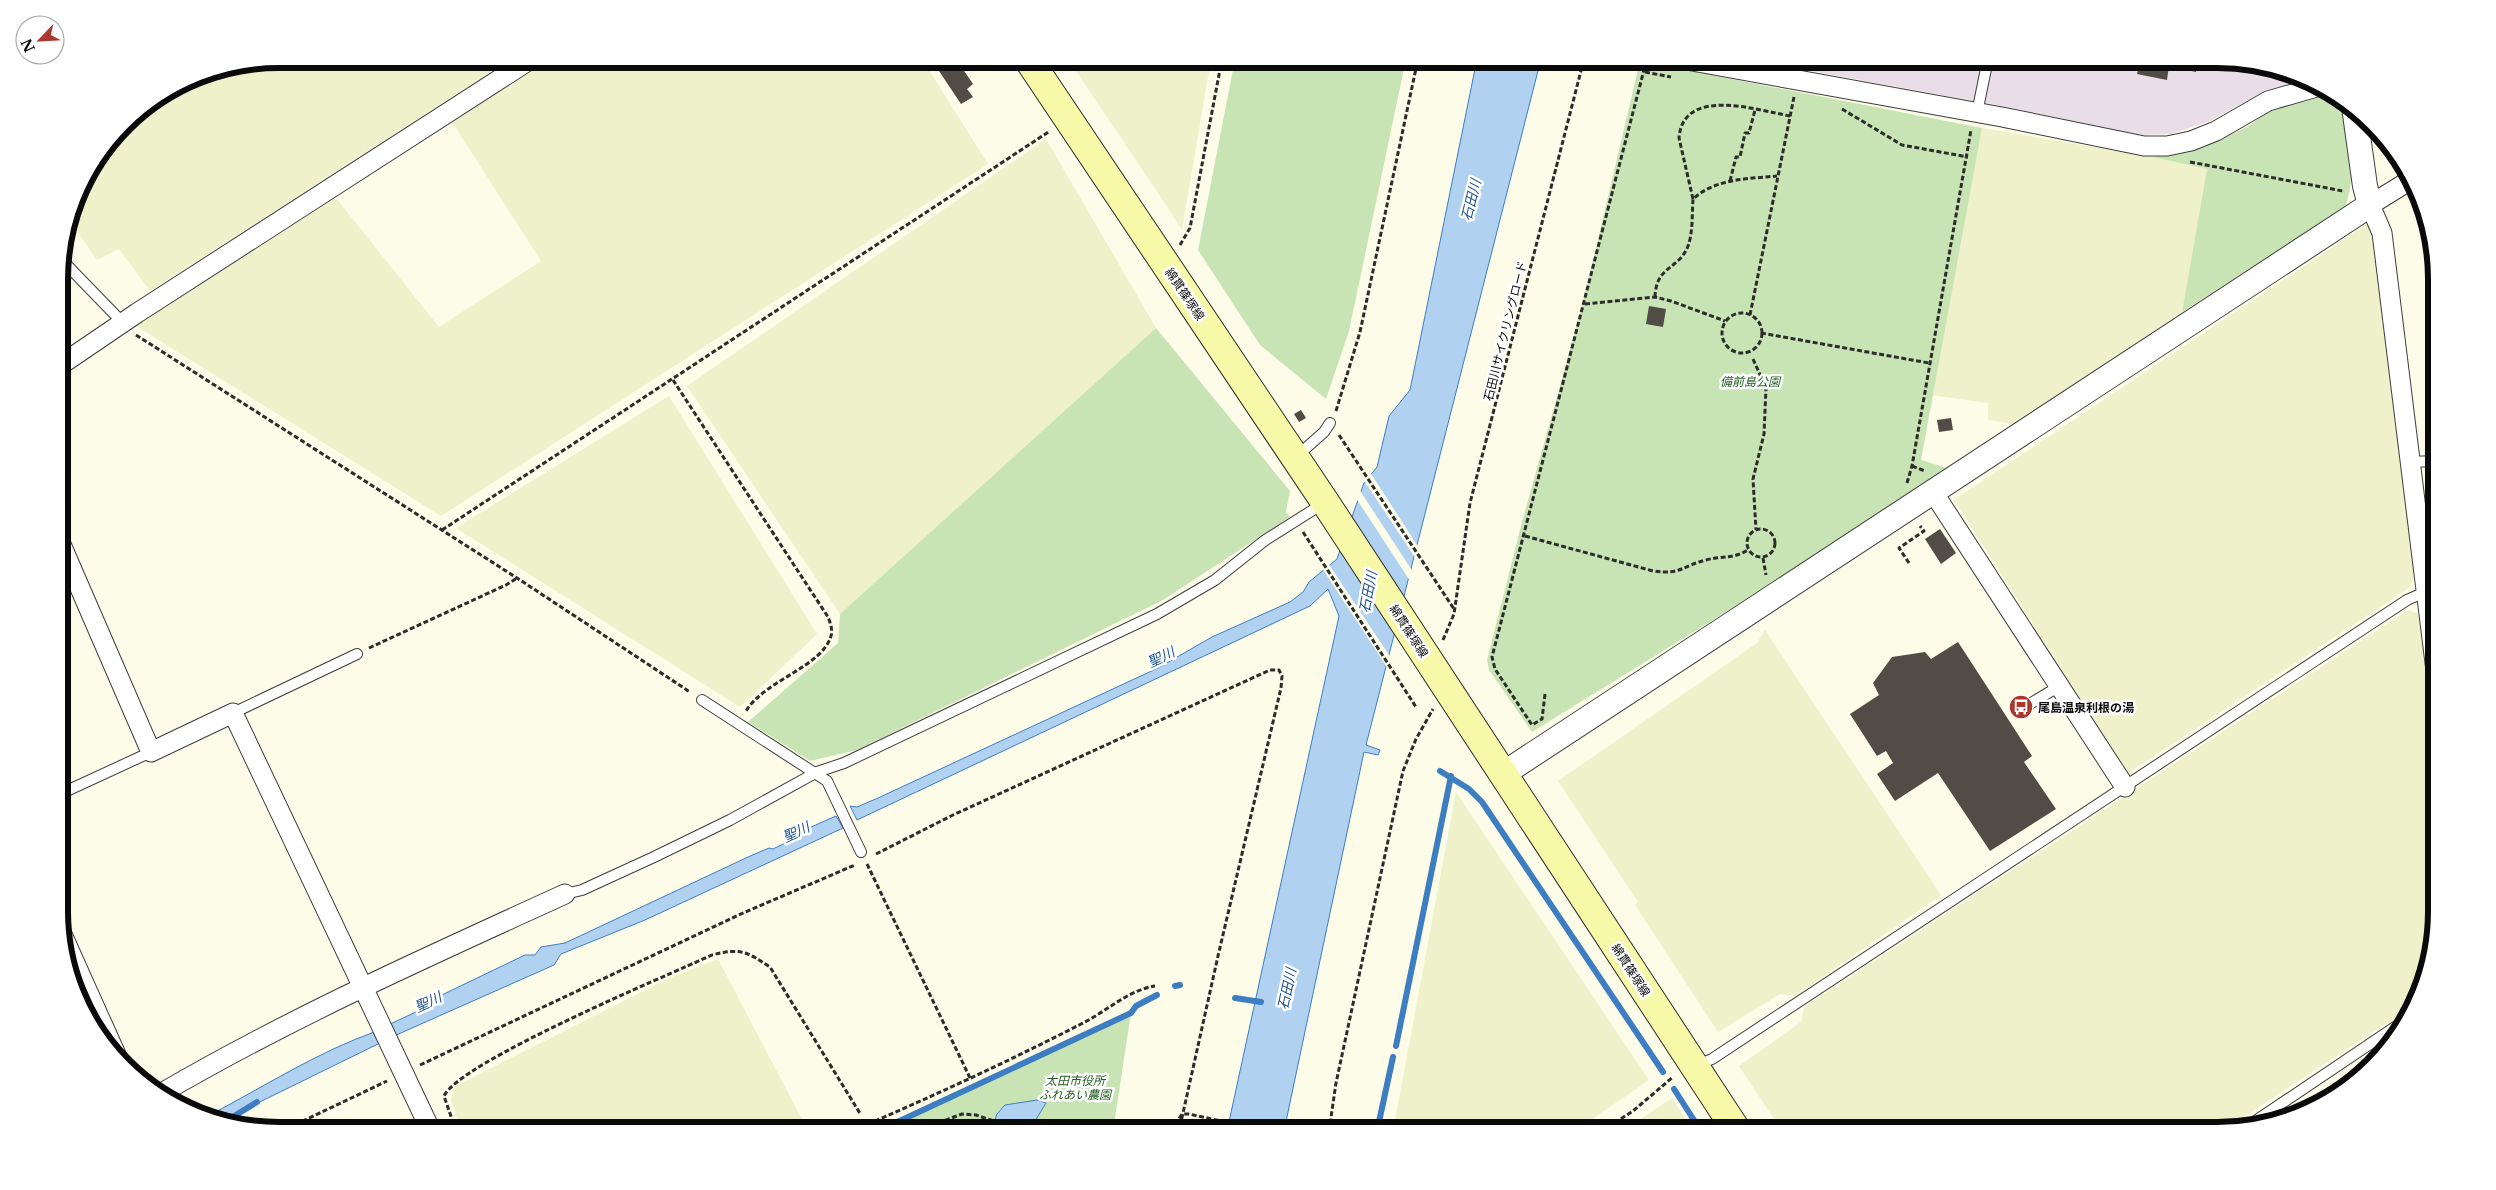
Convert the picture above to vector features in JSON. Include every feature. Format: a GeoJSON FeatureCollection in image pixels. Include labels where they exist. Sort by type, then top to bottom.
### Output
{"type":"FeatureCollection","features":[{"type":"Feature","properties":{"kind":"main road","name":"綿貫篠塚線"},"geometry":{"type":"LineString","coordinates":[[1034,68],[1328,507],[1431,648],[1503,774],[1731,1122]]}},
{"type":"Feature","properties":{"kind":"street"},"geometry":{"type":"LineString","coordinates":[[68,361],[517,68]]}},
{"type":"Feature","properties":{"kind":"street"},"geometry":{"type":"LineString","coordinates":[[1724,68],[1974,120],[2144,146],[2167,146],[2191,141],[2216,131],[2268,101],[2310,89]]}},
{"type":"Feature","properties":{"kind":"street"},"geometry":{"type":"LineString","coordinates":[[2356,119],[2365,186],[2370,205],[2382,233],[2428,614]]}},
{"type":"Feature","properties":{"kind":"street"},"geometry":{"type":"LineString","coordinates":[[1503,774],[2406,183]]}},
{"type":"Feature","properties":{"kind":"street"},"geometry":{"type":"LineString","coordinates":[[1933,492],[2058,687],[2125,787]]}},
{"type":"Feature","properties":{"kind":"street"},"geometry":{"type":"LineString","coordinates":[[68,561],[150,752],[233,713],[427,1122]]}},
{"type":"Feature","properties":{"kind":"street"},"geometry":{"type":"LineString","coordinates":[[167,1090],[263,1036],[365,993],[564,894]]}},
{"type":"Feature","properties":{"kind":"lane"},"geometry":{"type":"LineString","coordinates":[[1974,120],[1986,68]]}},
{"type":"Feature","properties":{"kind":"lane"},"geometry":{"type":"LineString","coordinates":[[68,266],[123,323]]}},
{"type":"Feature","properties":{"kind":"lane"},"geometry":{"type":"LineString","coordinates":[[1295,457],[1324,432],[1330,424]]}},
{"type":"Feature","properties":{"kind":"lane"},"geometry":{"type":"LineString","coordinates":[[2410,462],[2428,461]]}},
{"type":"Feature","properties":{"kind":"lane"},"geometry":{"type":"LineString","coordinates":[[564,894],[582,890],[654,857],[818,772],[852,759],[1157,614],[1215,580],[1264,540],[1328,507]]}},
{"type":"Feature","properties":{"kind":"lane"},"geometry":{"type":"LineString","coordinates":[[1695,1066],[1712,1060],[2407,600],[2425,592]]}},
{"type":"Feature","properties":{"kind":"lane"},"geometry":{"type":"LineString","coordinates":[[233,713],[357,654]]}},
{"type":"Feature","properties":{"kind":"lane"},"geometry":{"type":"LineString","coordinates":[[2028,706],[2058,687]]}},
{"type":"Feature","properties":{"kind":"lane"},"geometry":{"type":"LineString","coordinates":[[702,700],[818,772],[827,781],[863,856]]}},
{"type":"Feature","properties":{"kind":"lane"},"geometry":{"type":"LineString","coordinates":[[68,790],[150,752]]}},
{"type":"Feature","properties":{"kind":"lane"},"geometry":{"type":"LineString","coordinates":[[69,939],[119,1049]]}},
{"type":"Feature","properties":{"kind":"lane"},"geometry":{"type":"LineString","coordinates":[[2261,1118],[2393,1030]]}},
{"type":"Feature","properties":{"kind":"path"},"geometry":{"type":"LineString","coordinates":[[1162,259],[1179,247],[1190,228],[1220,68]]}},
{"type":"Feature","properties":{"kind":"path"},"geometry":{"type":"LineString","coordinates":[[1330,424],[1335,414],[1360,332],[1416,68]]}},
{"type":"Feature","properties":{"kind":"path","name":"石田川サイクリングロード"},"geometry":{"type":"LineString","coordinates":[[1431,648],[1454,609],[1470,504],[1582,68]]}},
{"type":"Feature","properties":{"kind":"path"},"geometry":{"type":"LineString","coordinates":[[1545,694],[1542,719],[1532,725],[1492,663],[1645,68]]}},
{"type":"Feature","properties":{"kind":"path"},"geometry":{"type":"LineString","coordinates":[[1644,72],[1672,77]]}},
{"type":"Feature","properties":{"kind":"path"},"geometry":{"type":"LineString","coordinates":[[1784,96],[1803,99]]}},
{"type":"Feature","properties":{"kind":"path"},"geometry":{"type":"LineString","coordinates":[[1750,315],[1794,97]]}},
{"type":"Feature","properties":{"kind":"path"},"geometry":{"type":"LineString","coordinates":[[1655,297],[1655,283],[1688,246],[1693,199],[1679,138],[1680,127],[1685,118],[1695,109],[1713,105],[1790,116]]}},
{"type":"Feature","properties":{"kind":"path"},"geometry":{"type":"LineString","coordinates":[[1840,108],[1902,145],[1968,157]]}},
{"type":"Feature","properties":{"kind":"path"},"geometry":{"type":"LineString","coordinates":[[1730,181],[1736,157],[1740,157],[1745,132],[1750,133],[1755,110]]}},
{"type":"Feature","properties":{"kind":"path"},"geometry":{"type":"LineString","coordinates":[[442,530],[1068,119]]}},
{"type":"Feature","properties":{"kind":"path"},"geometry":{"type":"LineString","coordinates":[[1905,487],[1910,474],[1974,120]]}},
{"type":"Feature","properties":{"kind":"path"},"geometry":{"type":"LineString","coordinates":[[2189,161],[2350,192]]}},
{"type":"Feature","properties":{"kind":"path"},"geometry":{"type":"LineString","coordinates":[[1693,199],[1704,188],[1730,181],[1777,176]]}},
{"type":"Feature","properties":{"kind":"path"},"geometry":{"type":"LineString","coordinates":[[1585,304],[1655,297],[1725,321]]}},
{"type":"Feature","properties":{"kind":"path"},"geometry":{"type":"LineString","coordinates":[[1737,314],[1750,315],[1759,323],[1762,332],[1759,343],[1749,352],[1736,352],[1730,349],[1722,338],[1725,321],[1737,314]]}},
{"type":"Feature","properties":{"kind":"path"},"geometry":{"type":"LineString","coordinates":[[123,323],[130,332],[517,578],[702,700]]}},
{"type":"Feature","properties":{"kind":"path"},"geometry":{"type":"LineString","coordinates":[[1762,332],[1929,362]]}},
{"type":"Feature","properties":{"kind":"path"},"geometry":{"type":"LineString","coordinates":[[1753,359],[1766,388],[1764,434],[1753,479],[1756,530]]}},
{"type":"Feature","properties":{"kind":"path"},"geometry":{"type":"LineString","coordinates":[[673,380],[828,617],[832,634],[823,652],[762,692],[749,706],[739,722]]}},
{"type":"Feature","properties":{"kind":"path"},"geometry":{"type":"LineString","coordinates":[[1338,433],[1454,609]]}},
{"type":"Feature","properties":{"kind":"path"},"geometry":{"type":"LineString","coordinates":[[1909,563],[1899,548],[1924,531],[1920,526],[1912,531]]}},
{"type":"Feature","properties":{"kind":"path"},"geometry":{"type":"LineString","coordinates":[[1756,530],[1769,532],[1774,540],[1774,549],[1763,558],[1755,556],[1748,550],[1748,536],[1756,530]]}},
{"type":"Feature","properties":{"kind":"path"},"geometry":{"type":"LineString","coordinates":[[1303,532],[1416,707]]}},
{"type":"Feature","properties":{"kind":"path"},"geometry":{"type":"LineString","coordinates":[[1525,536],[1670,574],[1704,560],[1718,557],[1734,558],[1748,550]]}},
{"type":"Feature","properties":{"kind":"path"},"geometry":{"type":"LineString","coordinates":[[1763,558],[1766,576],[1774,570]]}},
{"type":"Feature","properties":{"kind":"path"},"geometry":{"type":"LineString","coordinates":[[357,654],[506,585],[517,578]]}},
{"type":"Feature","properties":{"kind":"path"},"geometry":{"type":"LineString","coordinates":[[300,1122],[402,1071],[863,856],[1270,670],[1279,670],[1282,676],[1282,688],[1181,1122]]}},
{"type":"Feature","properties":{"kind":"path"},"geometry":{"type":"LineString","coordinates":[[1330,1122],[1336,1083],[1403,771],[1427,717]]}},
{"type":"Feature","properties":{"kind":"path"},"geometry":{"type":"LineString","coordinates":[[863,856],[971,1080]]}},
{"type":"Feature","properties":{"kind":"path"},"geometry":{"type":"LineString","coordinates":[[453,1122],[444,1096],[447,1090],[458,1080],[509,1049],[712,955],[728,951],[748,952],[770,967],[866,1122]]}},
{"type":"Feature","properties":{"kind":"path"},"geometry":{"type":"LineString","coordinates":[[872,1122],[971,1080],[1084,1023],[1134,993],[1155,986]]}},
{"type":"Feature","properties":{"kind":"path"},"geometry":{"type":"LineString","coordinates":[[1615,1122],[1633,1110],[1664,1083]]}},
{"type":"Feature","properties":{"kind":"path"},"geometry":{"type":"LineString","coordinates":[[941,1122],[962,1114],[998,1122]]}},
{"type":"Feature","properties":{"kind":"path"},"geometry":{"type":"LineString","coordinates":[[1182,1114],[1225,1122]]}},
{"type":"Feature","properties":{"kind":"path"},"geometry":{"type":"LineString","coordinates":[[1177,1122],[1182,1114]]}},
{"type":"Feature","properties":{"kind":"shaded area"},"geometry":{"type":"Polygon","coordinates":[[[1794,68],[2231,68],[2272,75],[2296,83],[2259,94],[2210,121],[2171,134],[2133,135],[2012,108],[1794,68]]]}},
{"type":"Feature","properties":{"kind":"green space"},"geometry":{"type":"Polygon","coordinates":[[[265,68],[496,68],[150,291],[119,249],[97,260],[74,227],[89,185],[103,161],[129,129],[161,103],[185,89],[224,75],[265,68]]]}},
{"type":"Feature","properties":{"kind":"green space"},"geometry":{"type":"Polygon","coordinates":[[[537,68],[928,68],[988,164],[441,516],[133,324],[336,198],[439,327],[541,261],[452,122],[537,68]]]}},
{"type":"Feature","properties":{"kind":"green space"},"geometry":{"type":"Polygon","coordinates":[[[1074,68],[1209,68],[1182,230],[1074,68]]]}},
{"type":"Feature","properties":{"kind":"green space"},"geometry":{"type":"Polygon","coordinates":[[[1233,68],[1404,68],[1349,331],[1326,399],[1260,345],[1198,250],[1233,68]]]}},
{"type":"Feature","properties":{"kind":"green space","name":"備前島公園"},"geometry":{"type":"Polygon","coordinates":[[[1638,68],[1676,68],[1982,128],[1921,460],[1947,468],[1755,594],[1532,732],[1489,670],[1487,660],[1522,522],[1582,307],[1638,68]]]}},
{"type":"Feature","properties":{"kind":"green space"},"geometry":{"type":"Polygon","coordinates":[[[2322,95],[2345,110],[2352,179],[2346,206],[2182,312],[2207,169],[2153,157],[2189,150],[2223,138],[2248,126],[2270,110],[2309,97],[2322,95]]]}},
{"type":"Feature","properties":{"kind":"green space"},"geometry":{"type":"Polygon","coordinates":[[[1982,128],[2153,157],[2207,169],[2182,312],[2015,424],[1988,420],[1988,403],[1931,395],[1982,128]]]}},
{"type":"Feature","properties":{"kind":"green space"},"geometry":{"type":"Polygon","coordinates":[[[1046,139],[1156,328],[840,614],[687,386],[1046,139]]]}},
{"type":"Feature","properties":{"kind":"green space"},"geometry":{"type":"Polygon","coordinates":[[[2367,224],[2375,231],[2416,574],[2409,588],[2128,773],[1954,500],[2367,224]]]}},
{"type":"Feature","properties":{"kind":"green space"},"geometry":{"type":"Polygon","coordinates":[[[1156,328],[1290,491],[1286,512],[1290,517],[1163,600],[857,750],[810,761],[748,722],[838,643],[840,614],[1156,328]]]}},
{"type":"Feature","properties":{"kind":"green space"},"geometry":{"type":"Polygon","coordinates":[[[669,396],[817,634],[740,707],[456,528],[669,396]]]}},
{"type":"Feature","properties":{"kind":"green space"},"geometry":{"type":"Polygon","coordinates":[[[2408,610],[2419,614],[2422,622],[2428,666],[2428,925],[2427,939],[2417,979],[2402,1013],[2236,1122],[1776,1122],[1739,1066],[1801,1022],[1804,1007],[2408,610]]]}},
{"type":"Feature","properties":{"kind":"green space"},"geometry":{"type":"Polygon","coordinates":[[[1765,630],[1941,895],[1795,996],[1780,994],[1718,1032],[1635,905],[1638,902],[1558,781],[1757,643],[1765,630]]]}},
{"type":"Feature","properties":{"kind":"green space"},"geometry":{"type":"Polygon","coordinates":[[[1456,792],[1649,1080],[1588,1122],[1395,1122],[1456,792]]]}},
{"type":"Feature","properties":{"kind":"green space"},"geometry":{"type":"Polygon","coordinates":[[[718,959],[803,1122],[458,1122],[451,1100],[454,1087],[667,979],[718,959]]]}},
{"type":"Feature","properties":{"kind":"green space","name":"太田市役所 ふれあい農園"},"geometry":{"type":"Polygon","coordinates":[[[1131,1013],[1114,1122],[897,1122],[1131,1013]]]}},
{"type":"Feature","properties":{"kind":"green space"},"geometry":{"type":"Polygon","coordinates":[[[2366,1062],[2335,1087],[2304,1104],[2366,1062]]]}},
{"type":"Feature","properties":{"kind":"green space"},"geometry":{"type":"Polygon","coordinates":[[[1672,1098],[1687,1122],[1636,1122],[1672,1098]]]}},
{"type":"Feature","properties":{"kind":"water","name":"石田川"},"geometry":{"type":"Polygon","coordinates":[[[1475,68],[1539,68],[1366,745],[1380,750],[1378,755],[1364,752],[1286,1122],[1229,1122],[1339,616],[1328,589],[1310,606],[857,820],[850,806],[857,807],[878,798],[1158,668],[1212,637],[1290,602],[1303,592],[1309,582],[1337,559],[1364,483],[1377,467],[1389,416],[1410,390],[1475,68]]]}},
{"type":"Feature","properties":{"kind":"water"},"geometry":{"type":"Polygon","coordinates":[[[836,816],[843,828],[645,920],[561,954],[554,965],[394,1036],[388,1025],[418,1011],[422,1008],[421,1005],[525,955],[535,955],[541,947],[565,943],[748,857],[769,848],[773,849],[808,832],[809,828],[836,816]]]}},
{"type":"Feature","properties":{"kind":"water"},"geometry":{"type":"Polygon","coordinates":[[[377,1031],[382,1042],[230,1116],[215,1112],[311,1060],[377,1031]]]}},
{"type":"Feature","properties":{"kind":"water"},"geometry":{"type":"Polygon","coordinates":[[[1037,1100],[1046,1103],[1034,1122],[994,1122],[997,1114],[1005,1105],[1037,1100]]]}},
{"type":"Feature","properties":{"kind":"pier"},"geometry":{"type":"Polygon","coordinates":[[[1370,472],[1419,548],[1416,559],[1363,479],[1370,472]]]}},
{"type":"Feature","properties":{"kind":"pier"},"geometry":{"type":"Polygon","coordinates":[[[1359,489],[1413,572],[1410,581],[1356,498],[1359,489]]]}},
{"type":"Feature","properties":{"kind":"pier"},"geometry":{"type":"Polygon","coordinates":[[[1328,563],[1391,658],[1388,669],[1322,568],[1328,563]]]}},
{"type":"Feature","properties":{"kind":"building"},"geometry":{"type":"Polygon","coordinates":[[[937,68],[962,68],[973,84],[967,89],[973,97],[961,104],[937,68]]]}},
{"type":"Feature","properties":{"kind":"building"},"geometry":{"type":"Polygon","coordinates":[[[2138,68],[2169,68],[2167,80],[2137,74],[2138,68]]]}},
{"type":"Feature","properties":{"kind":"building"},"geometry":{"type":"Polygon","coordinates":[[[2178,68],[2197,68],[2196,72],[2178,68]]]}},
{"type":"Feature","properties":{"kind":"building"},"geometry":{"type":"Polygon","coordinates":[[[1649,306],[1666,309],[1663,327],[1646,324],[1649,306]]]}},
{"type":"Feature","properties":{"kind":"building"},"geometry":{"type":"Polygon","coordinates":[[[1301,410],[1306,418],[1299,422],[1294,414],[1301,410]]]}},
{"type":"Feature","properties":{"kind":"building"},"geometry":{"type":"Polygon","coordinates":[[[1951,418],[1953,430],[1939,432],[1937,420],[1951,418]]]}},
{"type":"Feature","properties":{"kind":"building"},"geometry":{"type":"Polygon","coordinates":[[[1940,529],[1956,553],[1941,564],[1925,539],[1940,529]]]}},
{"type":"Feature","properties":{"kind":"building"},"geometry":{"type":"Polygon","coordinates":[[[1958,642],[2032,756],[2024,762],[2056,809],[1990,851],[1938,773],[1895,801],[1877,774],[1893,763],[1886,751],[1877,756],[1850,714],[1879,695],[1873,683],[1892,657],[1925,652],[1931,659],[1958,642]]]}},
{"type":"Feature","properties":{"kind":"waterway"},"geometry":{"type":"LineString","coordinates":[[1440,771],[1469,789],[1482,802],[1663,1072]]}},
{"type":"Feature","properties":{"kind":"waterway"},"geometry":{"type":"LineString","coordinates":[[1396,1046],[1451,776]]}},
{"type":"Feature","properties":{"kind":"waterway"},"geometry":{"type":"LineString","coordinates":[[1175,986],[1180,985]]}},
{"type":"Feature","properties":{"kind":"waterway"},"geometry":{"type":"LineString","coordinates":[[897,1122],[1131,1013],[1136,1006],[1157,995]]}},
{"type":"Feature","properties":{"kind":"waterway"},"geometry":{"type":"LineString","coordinates":[[1235,998],[1261,1002]]}},
{"type":"Feature","properties":{"kind":"waterway"},"geometry":{"type":"LineString","coordinates":[[1379,1122],[1393,1057]]}},
{"type":"Feature","properties":{"kind":"waterway"},"geometry":{"type":"LineString","coordinates":[[1674,1089],[1695,1122]]}},
{"type":"Feature","properties":{"kind":"waterway","name":"聖川"},"geometry":{"type":"LineString","coordinates":[[233,1117],[257,1102]]}},
{"type":"Feature","properties":{"kind":"place","name":"尾島温泉利根の湯"},"geometry":{"type":"Point","coordinates":[2021,707]}}]}
